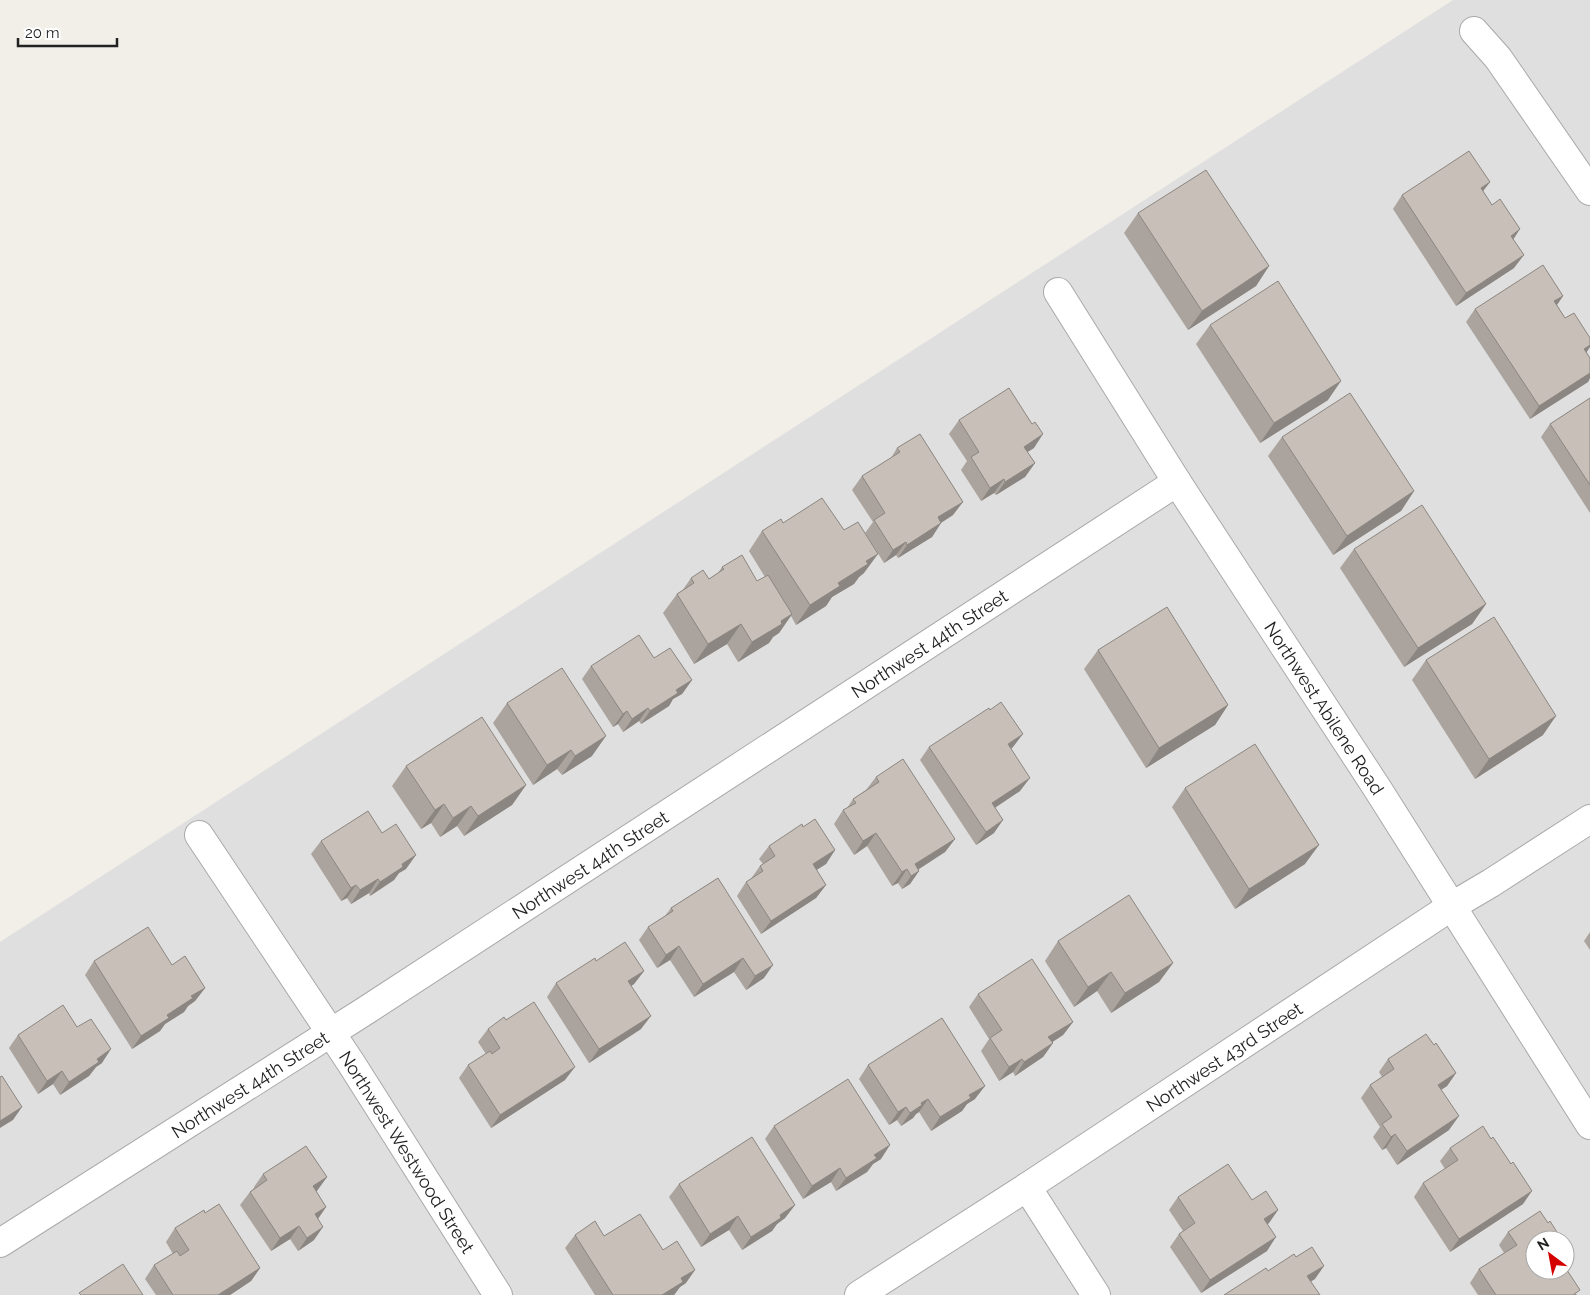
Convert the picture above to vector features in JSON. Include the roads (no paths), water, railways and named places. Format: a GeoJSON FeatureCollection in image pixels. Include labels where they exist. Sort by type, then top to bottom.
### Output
{"type":"FeatureCollection","features":[{"type":"Feature","properties":{"kind":"street"},"geometry":{"type":"LineString","coordinates":[[1474,31],[1498,58],[1590,191]]}},
{"type":"Feature","properties":{"kind":"street","name":"Northwest Abilene Road"},"geometry":{"type":"LineString","coordinates":[[1058,292],[1177,482],[1377,788],[1590,1125]]}},
{"type":"Feature","properties":{"kind":"street","name":"Northwest 44th Street"},"geometry":{"type":"LineString","coordinates":[[0,1243],[330,1033],[1177,482]]}},
{"type":"Feature","properties":{"kind":"street","name":"Northwest 43rd Street"},"geometry":{"type":"LineString","coordinates":[[859,1295],[1027,1187],[1452,906],[1590,819]]}},
{"type":"Feature","properties":{"kind":"street","name":"Northwest Westwood Street"},"geometry":{"type":"LineString","coordinates":[[198,835],[330,1033],[498,1295]]}},
{"type":"Feature","properties":{"kind":"street"},"geometry":{"type":"LineString","coordinates":[[1027,1187],[1096,1295]]}}]}
